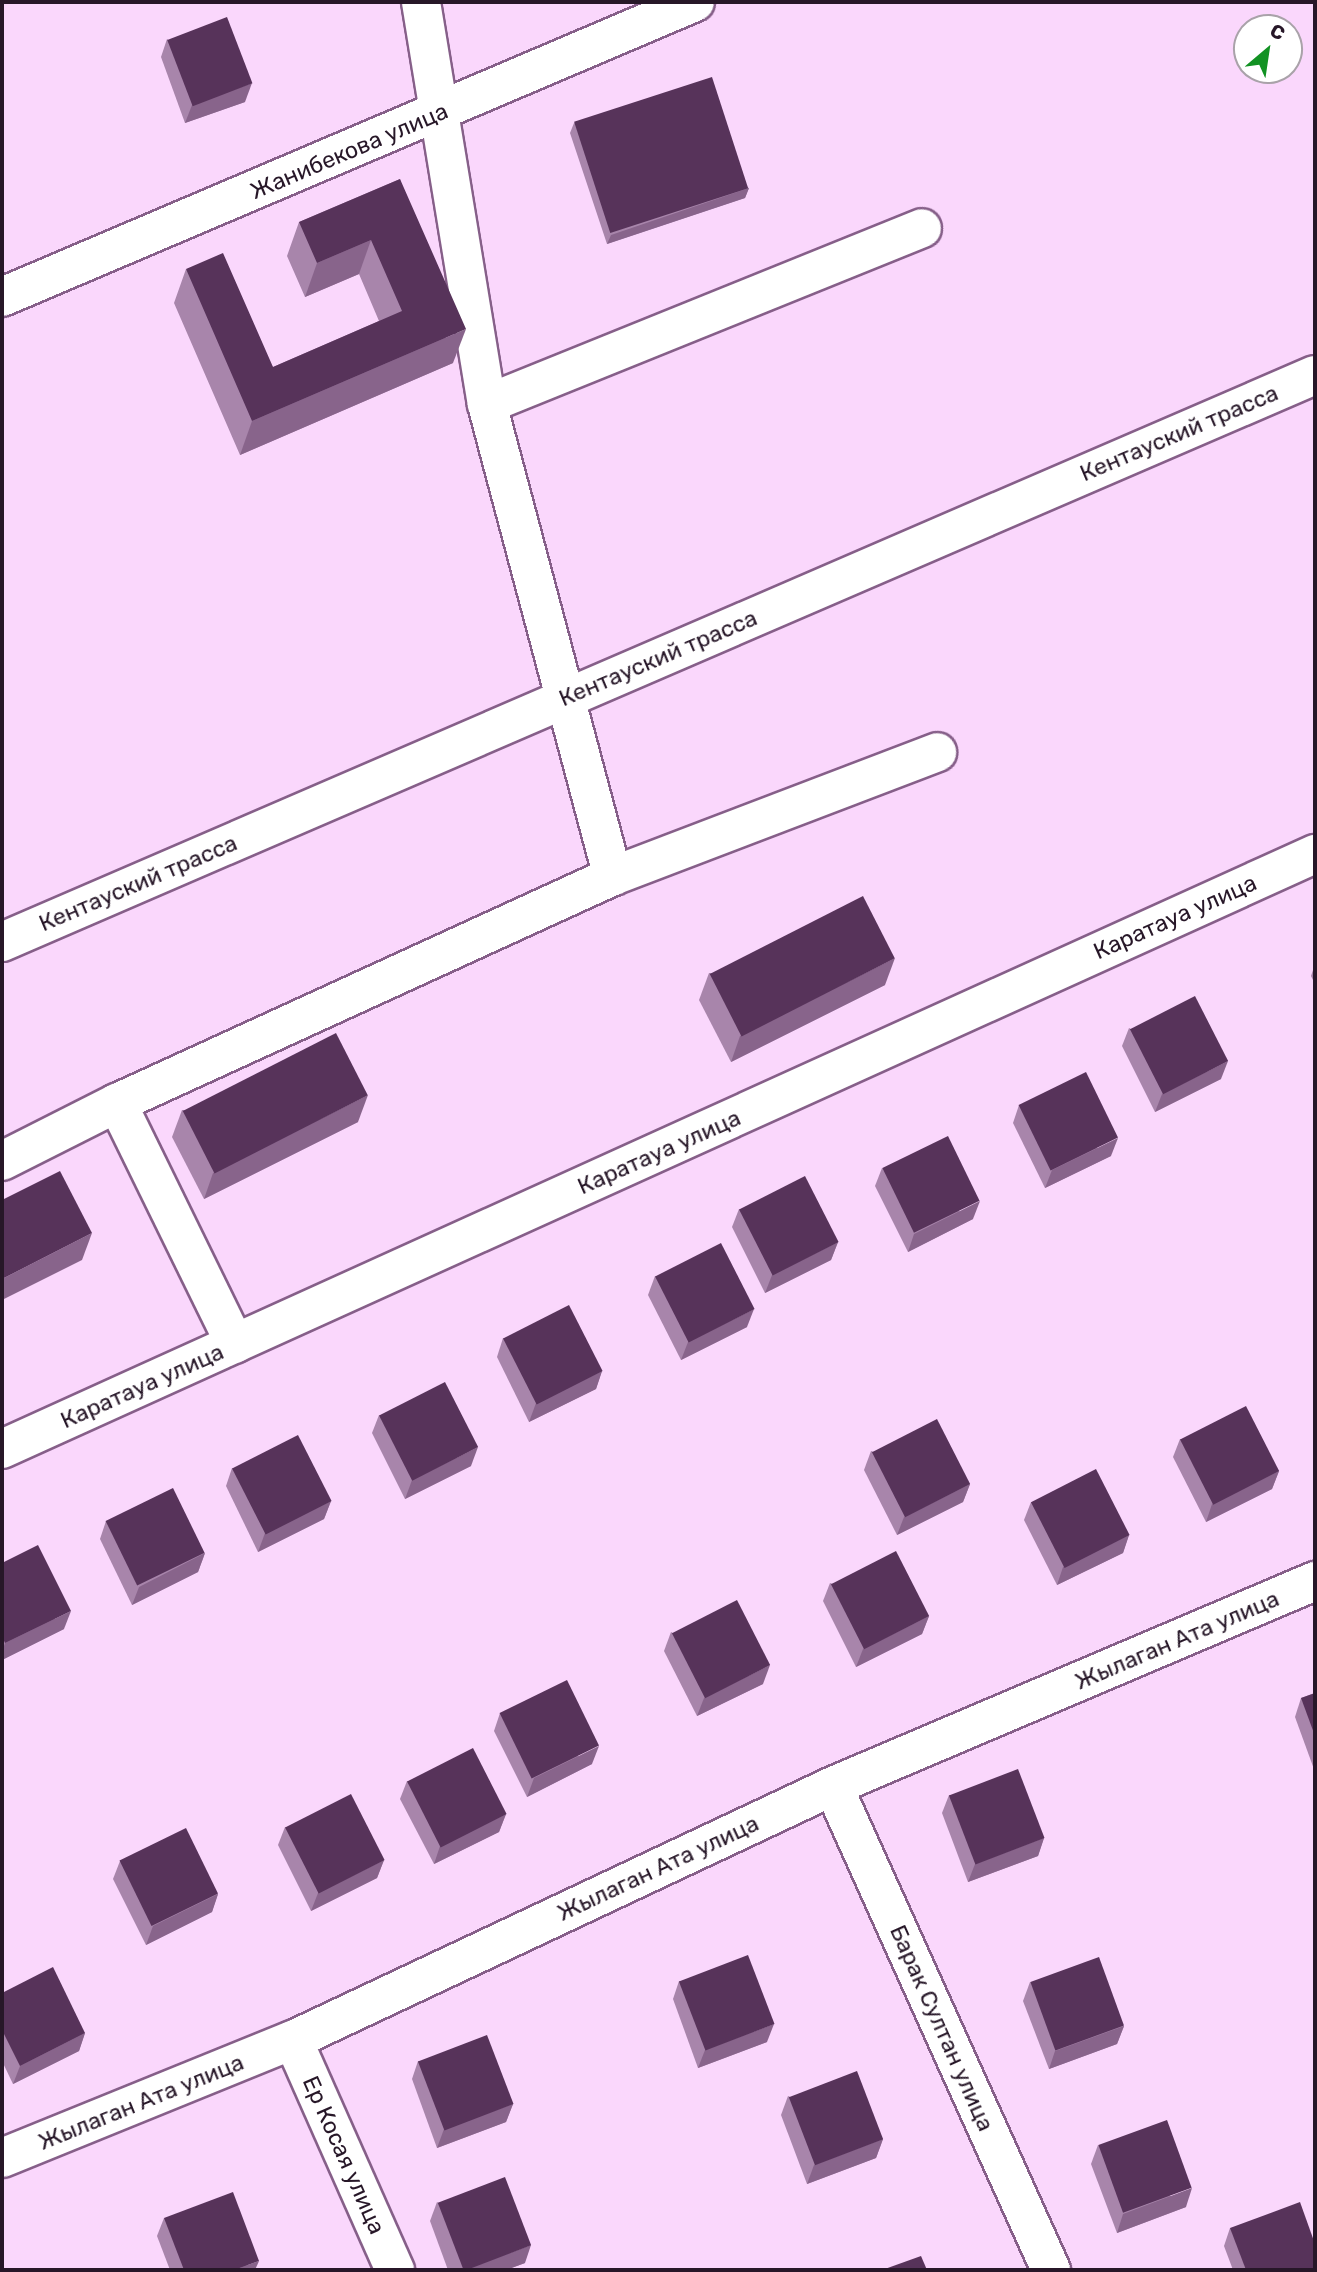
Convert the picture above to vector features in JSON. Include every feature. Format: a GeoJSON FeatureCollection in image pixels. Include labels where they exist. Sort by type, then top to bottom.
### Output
{"type":"FeatureCollection","features":[{"type":"Feature","properties":{"kind":"street"},"geometry":{"type":"LineString","coordinates":[[421,2],[487,404],[563,699],[613,876]]}},
{"type":"Feature","properties":{"kind":"street","name":"Жанибекова улица"},"geometry":{"type":"LineString","coordinates":[[2,297],[440,113],[695,2]]}},
{"type":"Feature","properties":{"kind":"street"},"geometry":{"type":"LineString","coordinates":[[487,404],[922,228]]}},
{"type":"Feature","properties":{"kind":"street","name":"Кентауский трасса"},"geometry":{"type":"LineString","coordinates":[[2,942],[1315,375]]}},
{"type":"Feature","properties":{"kind":"street"},"geometry":{"type":"LineString","coordinates":[[2,1161],[117,1103],[613,876],[937,752]]}},
{"type":"Feature","properties":{"kind":"street","name":"Каратауа улица"},"geometry":{"type":"LineString","coordinates":[[2,1449],[1315,854]]}},
{"type":"Feature","properties":{"kind":"street"},"geometry":{"type":"LineString","coordinates":[[117,1103],[236,1344]]}},
{"type":"Feature","properties":{"kind":"street","name":"Жылаган Ата улица"},"geometry":{"type":"LineString","coordinates":[[2,2158],[293,2039],[833,1786],[1315,1581]]}},
{"type":"Feature","properties":{"kind":"street","name":"Барак Султан улица"},"geometry":{"type":"LineString","coordinates":[[833,1786],[1051,2270]]}},
{"type":"Feature","properties":{"kind":"street","name":"Ер Косая улица"},"geometry":{"type":"LineString","coordinates":[[293,2039],[395,2270]]}},
{"type":"Feature","properties":{"kind":"building"},"geometry":{"type":"Polygon","coordinates":[[[227,17],[252,83],[193,106],[167,40],[227,17]]]}},
{"type":"Feature","properties":{"kind":"building"},"geometry":{"type":"Polygon","coordinates":[[[712,77],[748,188],[610,233],[574,122],[712,77]]]}},
{"type":"Feature","properties":{"kind":"building"},"geometry":{"type":"Polygon","coordinates":[[[400,179],[466,329],[252,421],[186,269],[223,253],[273,367],[402,311],[371,240],[317,263],[299,222],[400,179]]]}},
{"type":"Feature","properties":{"kind":"building"},"geometry":{"type":"Polygon","coordinates":[[[863,896],[895,958],[742,1036],[710,974],[863,896]]]}},
{"type":"Feature","properties":{"kind":"building"},"geometry":{"type":"Polygon","coordinates":[[[1195,996],[1228,1061],[1163,1094],[1130,1029],[1195,996]]]}},
{"type":"Feature","properties":{"kind":"building"},"geometry":{"type":"Polygon","coordinates":[[[336,1033],[368,1095],[215,1173],[183,1111],[336,1033]]]}},
{"type":"Feature","properties":{"kind":"building"},"geometry":{"type":"Polygon","coordinates":[[[1086,1072],[1118,1138],[1051,1170],[1019,1105],[1086,1072]]]}},
{"type":"Feature","properties":{"kind":"building"},"geometry":{"type":"Polygon","coordinates":[[[948,1136],[980,1201],[914,1233],[882,1168],[948,1136]]]}},
{"type":"Feature","properties":{"kind":"building"},"geometry":{"type":"Polygon","coordinates":[[[60,1171],[92,1233],[2,1279],[2,1200],[60,1171]]]}},
{"type":"Feature","properties":{"kind":"building"},"geometry":{"type":"Polygon","coordinates":[[[805,1176],[839,1242],[773,1276],[739,1210],[805,1176]]]}},
{"type":"Feature","properties":{"kind":"building"},"geometry":{"type":"Polygon","coordinates":[[[721,1243],[755,1309],[689,1343],[655,1277],[721,1243]]]}},
{"type":"Feature","properties":{"kind":"building"},"geometry":{"type":"Polygon","coordinates":[[[569,1305],[603,1371],[537,1405],[503,1339],[569,1305]]]}},
{"type":"Feature","properties":{"kind":"building"},"geometry":{"type":"Polygon","coordinates":[[[445,1382],[478,1447],[412,1481],[379,1416],[445,1382]]]}},
{"type":"Feature","properties":{"kind":"building"},"geometry":{"type":"Polygon","coordinates":[[[1246,1406],[1279,1471],[1213,1505],[1180,1440],[1246,1406]]]}},
{"type":"Feature","properties":{"kind":"building"},"geometry":{"type":"Polygon","coordinates":[[[937,1419],[970,1484],[905,1517],[872,1452],[937,1419]]]}},
{"type":"Feature","properties":{"kind":"building"},"geometry":{"type":"Polygon","coordinates":[[[298,1435],[332,1501],[266,1535],[232,1469],[298,1435]]]}},
{"type":"Feature","properties":{"kind":"building"},"geometry":{"type":"Polygon","coordinates":[[[1096,1469],[1130,1535],[1065,1568],[1031,1502],[1096,1469]]]}},
{"type":"Feature","properties":{"kind":"building"},"geometry":{"type":"Polygon","coordinates":[[[173,1488],[205,1553],[137,1586],[106,1521],[173,1488]]]}},
{"type":"Feature","properties":{"kind":"building"},"geometry":{"type":"Polygon","coordinates":[[[38,1545],[71,1611],[5,1643],[2,1636],[2,1563],[38,1545]]]}},
{"type":"Feature","properties":{"kind":"building"},"geometry":{"type":"Polygon","coordinates":[[[896,1551],[929,1616],[864,1649],[831,1584],[896,1551]]]}},
{"type":"Feature","properties":{"kind":"building"},"geometry":{"type":"Polygon","coordinates":[[[737,1600],[770,1665],[705,1698],[672,1633],[737,1600]]]}},
{"type":"Feature","properties":{"kind":"building"},"geometry":{"type":"Polygon","coordinates":[[[567,1680],[599,1746],[532,1778],[500,1713],[567,1680]]]}},
{"type":"Feature","properties":{"kind":"building"},"geometry":{"type":"Polygon","coordinates":[[[1315,1693],[1315,1736],[1301,1698],[1315,1693]]]}},
{"type":"Feature","properties":{"kind":"building"},"geometry":{"type":"Polygon","coordinates":[[[473,1748],[507,1814],[441,1848],[407,1782],[473,1748]]]}},
{"type":"Feature","properties":{"kind":"building"},"geometry":{"type":"Polygon","coordinates":[[[1018,1769],[1045,1838],[975,1865],[949,1796],[1018,1769]]]}},
{"type":"Feature","properties":{"kind":"building"},"geometry":{"type":"Polygon","coordinates":[[[351,1794],[385,1860],[319,1894],[285,1828],[351,1794]]]}},
{"type":"Feature","properties":{"kind":"building"},"geometry":{"type":"Polygon","coordinates":[[[186,1828],[218,1894],[151,1926],[119,1860],[186,1828]]]}},
{"type":"Feature","properties":{"kind":"building"},"geometry":{"type":"Polygon","coordinates":[[[748,1955],[775,2024],[705,2051],[679,1982],[748,1955]]]}},
{"type":"Feature","properties":{"kind":"building"},"geometry":{"type":"Polygon","coordinates":[[[1099,1957],[1124,2026],[1055,2051],[1030,1982],[1099,1957]]]}},
{"type":"Feature","properties":{"kind":"building"},"geometry":{"type":"Polygon","coordinates":[[[53,1967],[85,2033],[20,2066],[2,2030],[2,1993],[53,1967]]]}},
{"type":"Feature","properties":{"kind":"building"},"geometry":{"type":"Polygon","coordinates":[[[487,2035],[514,2104],[444,2131],[418,2062],[487,2035]]]}},
{"type":"Feature","properties":{"kind":"building"},"geometry":{"type":"Polygon","coordinates":[[[857,2071],[883,2139],[815,2165],[789,2097],[857,2071]]]}},
{"type":"Feature","properties":{"kind":"building"},"geometry":{"type":"Polygon","coordinates":[[[1167,2120],[1192,2188],[1123,2213],[1098,2145],[1167,2120]]]}},
{"type":"Feature","properties":{"kind":"building"},"geometry":{"type":"Polygon","coordinates":[[[505,2177],[531,2245],[464,2270],[438,2203],[505,2177]]]}},
{"type":"Feature","properties":{"kind":"building"},"geometry":{"type":"Polygon","coordinates":[[[233,2192],[259,2261],[234,2270],[184,2270],[164,2218],[233,2192]]]}},
{"type":"Feature","properties":{"kind":"building"},"geometry":{"type":"Polygon","coordinates":[[[1300,2202],[1315,2244],[1315,2270],[1246,2270],[1230,2228],[1300,2202]]]}},
{"type":"Feature","properties":{"kind":"building"},"geometry":{"type":"Polygon","coordinates":[[[921,2256],[927,2270],[882,2270],[921,2256]]]}}]}
